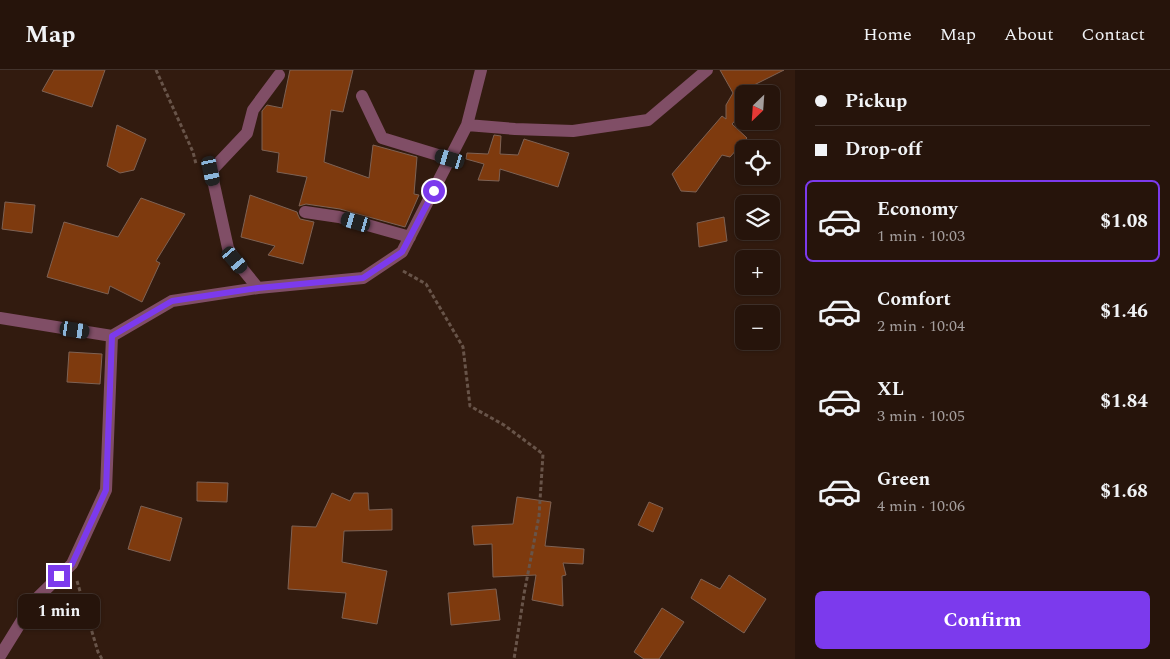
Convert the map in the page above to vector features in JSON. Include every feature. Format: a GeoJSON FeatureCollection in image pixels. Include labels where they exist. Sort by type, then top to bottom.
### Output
{"type":"FeatureCollection","features":[{"type":"Feature","properties":{"kind":"street"},"geometry":{"type":"LineString","coordinates":[[0,318],[112,336],[172,301],[258,288],[363,278],[402,252],[467,125],[478,70]]}},
{"type":"Feature","properties":{"kind":"street"},"geometry":{"type":"LineString","coordinates":[[467,125],[573,131],[648,120],[707,70]]}},
{"type":"Feature","properties":{"kind":"street"},"geometry":{"type":"LineString","coordinates":[[258,288],[235,260],[228,248],[211,171],[247,133],[253,110],[279,75]]}},
{"type":"Feature","properties":{"kind":"street"},"geometry":{"type":"LineString","coordinates":[[362,96],[382,138],[450,159]]}},
{"type":"Feature","properties":{"kind":"street"},"geometry":{"type":"LineString","coordinates":[[305,212],[339,218],[410,237]]}},
{"type":"Feature","properties":{"kind":"street"},"geometry":{"type":"LineString","coordinates":[[0,656],[34,601],[72,564],[106,490],[112,336]]}},
{"type":"Feature","properties":{"kind":"path"},"geometry":{"type":"LineString","coordinates":[[388,262],[426,284],[463,347],[470,406],[504,425],[543,454],[539,516],[514,659]]}},
{"type":"Feature","properties":{"kind":"path"},"geometry":{"type":"LineString","coordinates":[[72,564],[98,652],[102,659]]}},
{"type":"Feature","properties":{"kind":"building"},"geometry":{"type":"Polygon","coordinates":[[[54,70],[105,70],[92,107],[42,91],[54,70]]]}},
{"type":"Feature","properties":{"kind":"building"},"geometry":{"type":"Polygon","coordinates":[[[290,70],[353,70],[343,112],[331,110],[324,162],[369,178],[373,145],[417,157],[414,194],[419,195],[405,227],[340,209],[306,204],[299,206],[307,177],[277,172],[279,153],[262,150],[262,111],[267,105],[282,108],[290,70]]]}},
{"type":"Feature","properties":{"kind":"building"},"geometry":{"type":"Polygon","coordinates":[[[720,70],[784,70],[754,85],[735,85],[735,121],[732,124],[735,130],[738,130],[747,138],[745,140],[735,140],[735,151],[730,157],[722,155],[696,192],[681,191],[672,174],[722,116],[726,119],[726,105],[733,93],[720,70]]]}},
{"type":"Feature","properties":{"kind":"building"},"geometry":{"type":"Polygon","coordinates":[[[117,125],[146,139],[134,170],[120,173],[107,166],[117,125]]]}},
{"type":"Feature","properties":{"kind":"building"},"geometry":{"type":"Polygon","coordinates":[[[494,135],[501,136],[500,154],[518,155],[524,139],[569,153],[558,187],[500,169],[499,181],[478,180],[484,164],[466,159],[467,153],[488,154],[494,135]]]}},
{"type":"Feature","properties":{"kind":"building"},"geometry":{"type":"Polygon","coordinates":[[[250,195],[297,212],[300,219],[314,222],[303,264],[268,255],[275,246],[241,237],[250,195]]]}},
{"type":"Feature","properties":{"kind":"building"},"geometry":{"type":"Polygon","coordinates":[[[141,198],[185,214],[156,261],[160,263],[142,302],[110,286],[108,294],[47,277],[64,222],[118,237],[141,198]]]}},
{"type":"Feature","properties":{"kind":"building"},"geometry":{"type":"Polygon","coordinates":[[[5,202],[35,205],[32,233],[2,229],[5,202]]]}},
{"type":"Feature","properties":{"kind":"building"},"geometry":{"type":"Polygon","coordinates":[[[724,217],[727,241],[699,247],[697,223],[724,217]]]}},
{"type":"Feature","properties":{"kind":"building"},"geometry":{"type":"Polygon","coordinates":[[[69,352],[102,354],[100,384],[67,382],[69,352]]]}},
{"type":"Feature","properties":{"kind":"building"},"geometry":{"type":"Polygon","coordinates":[[[197,482],[228,483],[227,502],[197,501],[197,482]]]}},
{"type":"Feature","properties":{"kind":"building"},"geometry":{"type":"Polygon","coordinates":[[[332,493],[350,501],[354,493],[368,493],[369,510],[392,509],[392,530],[344,531],[342,562],[387,571],[377,624],[342,618],[346,593],[288,589],[292,526],[316,527],[332,493]]]}},
{"type":"Feature","properties":{"kind":"building"},"geometry":{"type":"Polygon","coordinates":[[[517,497],[551,502],[545,546],[584,549],[583,564],[563,563],[566,575],[562,576],[563,606],[532,600],[536,575],[493,577],[492,544],[474,545],[472,526],[513,524],[517,497]]]}},
{"type":"Feature","properties":{"kind":"building"},"geometry":{"type":"Polygon","coordinates":[[[649,502],[663,508],[653,532],[638,525],[649,502]]]}},
{"type":"Feature","properties":{"kind":"building"},"geometry":{"type":"Polygon","coordinates":[[[141,506],[182,518],[170,561],[128,549],[141,506]]]}},
{"type":"Feature","properties":{"kind":"building"},"geometry":{"type":"Polygon","coordinates":[[[729,575],[766,599],[744,633],[691,598],[701,579],[720,589],[729,575]]]}},
{"type":"Feature","properties":{"kind":"building"},"geometry":{"type":"Polygon","coordinates":[[[496,589],[500,620],[451,625],[448,593],[496,589]]]}},
{"type":"Feature","properties":{"kind":"building"},"geometry":{"type":"Polygon","coordinates":[[[662,608],[684,622],[659,659],[644,659],[634,652],[662,608]]]}},
{"type":"Feature","properties":{"kind":"route"},"geometry":{"type":"LineString","coordinates":[[59,576],[72,564],[106,490],[112,336],[172,301],[258,288],[363,278],[402,252],[434,191]]}}]}
